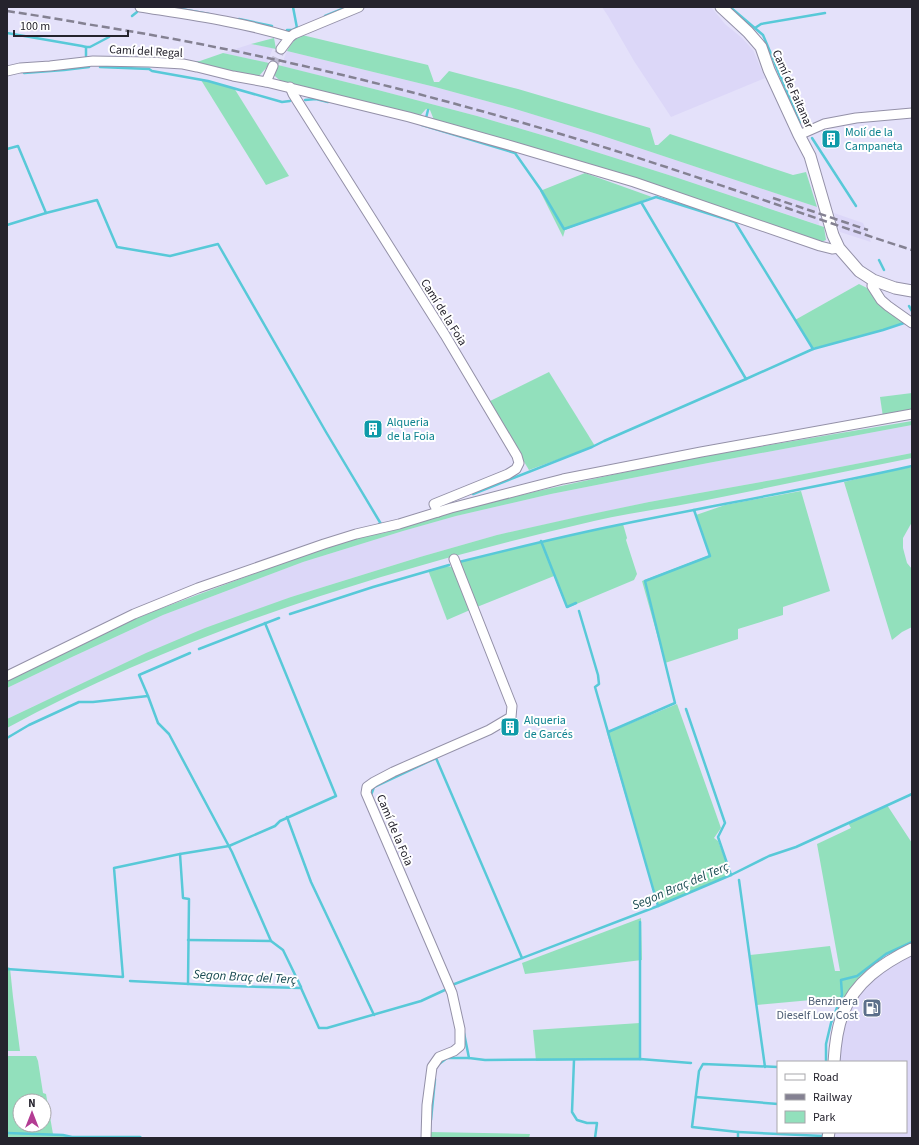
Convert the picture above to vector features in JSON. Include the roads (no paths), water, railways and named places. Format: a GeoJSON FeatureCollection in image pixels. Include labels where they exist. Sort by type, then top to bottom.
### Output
{"type":"FeatureCollection","features":[{"type":"Feature","properties":{"kind":"street"},"geometry":{"type":"LineString","coordinates":[[140,7],[264,29],[290,37]]}},
{"type":"Feature","properties":{"kind":"street"},"geometry":{"type":"LineString","coordinates":[[281,49],[294,34],[359,7]]}},
{"type":"Feature","properties":{"kind":"street","name":"Camí de Faitanar"},"geometry":{"type":"LineString","coordinates":[[721,7],[748,32],[761,47],[769,70],[810,156],[833,235],[839,248],[859,271],[873,280],[895,288],[912,291]]}},
{"type":"Feature","properties":{"kind":"street","name":"Camí del Regal"},"geometry":{"type":"LineString","coordinates":[[7,70],[93,61],[183,64],[233,76],[290,87],[409,117],[634,182],[820,246],[832,249],[839,248]]}},
{"type":"Feature","properties":{"kind":"street"},"geometry":{"type":"LineString","coordinates":[[266,82],[273,66]]}},
{"type":"Feature","properties":{"kind":"street","name":"Camí de la Foia"},"geometry":{"type":"LineString","coordinates":[[290,87],[445,335],[517,456],[519,464],[508,474],[434,504],[438,512]]}},
{"type":"Feature","properties":{"kind":"street"},"geometry":{"type":"LineString","coordinates":[[799,135],[824,124],[856,118],[912,113]]}},
{"type":"Feature","properties":{"kind":"street"},"geometry":{"type":"LineString","coordinates":[[873,280],[872,286],[881,300],[912,323]]}},
{"type":"Feature","properties":{"kind":"street"},"geometry":{"type":"LineString","coordinates":[[7,676],[134,614],[198,588],[356,534],[400,524],[451,508],[563,479],[701,452],[912,414]]}},
{"type":"Feature","properties":{"kind":"street","name":"Camí de la Foia"},"geometry":{"type":"LineString","coordinates":[[426,1138],[427,1105],[432,1067],[439,1057],[454,1051],[460,1046],[460,1029],[452,994],[366,793],[367,787],[393,772],[489,730],[511,717],[512,706],[454,559]]}},
{"type":"Feature","properties":{"kind":"street"},"geometry":{"type":"LineString","coordinates":[[834,1061],[842,1014],[853,995],[870,975],[897,956],[912,949]]}},
{"type":"Feature","properties":{"kind":"waterway"},"geometry":{"type":"LineString","coordinates":[[293,7],[297,28]]}},
{"type":"Feature","properties":{"kind":"waterway"},"geometry":{"type":"LineString","coordinates":[[325,16],[347,7]]}},
{"type":"Feature","properties":{"kind":"waterway"},"geometry":{"type":"LineString","coordinates":[[730,7],[763,35],[800,123]]}},
{"type":"Feature","properties":{"kind":"waterway"},"geometry":{"type":"LineString","coordinates":[[181,9],[209,14]]}},
{"type":"Feature","properties":{"kind":"waterway"},"geometry":{"type":"LineString","coordinates":[[132,16],[137,12]]}},
{"type":"Feature","properties":{"kind":"waterway"},"geometry":{"type":"LineString","coordinates":[[755,28],[761,24],[825,13]]}},
{"type":"Feature","properties":{"kind":"waterway"},"geometry":{"type":"LineString","coordinates":[[239,19],[272,26]]}},
{"type":"Feature","properties":{"kind":"waterway"},"geometry":{"type":"LineString","coordinates":[[287,30],[296,28]]}},
{"type":"Feature","properties":{"kind":"waterway"},"geometry":{"type":"LineString","coordinates":[[7,33],[86,47]]}},
{"type":"Feature","properties":{"kind":"waterway"},"geometry":{"type":"LineString","coordinates":[[86,56],[86,47],[90,47],[109,37]]}},
{"type":"Feature","properties":{"kind":"waterway"},"geometry":{"type":"LineString","coordinates":[[24,73],[89,67]]}},
{"type":"Feature","properties":{"kind":"waterway"},"geometry":{"type":"LineString","coordinates":[[100,67],[149,69],[152,71],[208,81],[282,102],[290,101]]}},
{"type":"Feature","properties":{"kind":"waterway"},"geometry":{"type":"LineString","coordinates":[[305,100],[316,99],[328,102]]}},
{"type":"Feature","properties":{"kind":"waterway"},"geometry":{"type":"LineString","coordinates":[[426,118],[428,110]]}},
{"type":"Feature","properties":{"kind":"waterway"},"geometry":{"type":"LineString","coordinates":[[422,125],[515,153],[541,190],[564,229],[656,197],[735,222],[813,349],[904,323]]}},
{"type":"Feature","properties":{"kind":"waterway"},"geometry":{"type":"LineString","coordinates":[[812,138],[856,206]]}},
{"type":"Feature","properties":{"kind":"waterway"},"geometry":{"type":"LineString","coordinates":[[7,149],[18,146],[46,213]]}},
{"type":"Feature","properties":{"kind":"waterway"},"geometry":{"type":"LineString","coordinates":[[7,225],[97,200],[117,247],[170,256],[218,244],[326,432],[381,524],[379,524]]}},
{"type":"Feature","properties":{"kind":"waterway"},"geometry":{"type":"LineString","coordinates":[[641,202],[746,379],[813,349]]}},
{"type":"Feature","properties":{"kind":"waterway"},"geometry":{"type":"LineString","coordinates":[[879,260],[884,270]]}},
{"type":"Feature","properties":{"kind":"waterway"},"geometry":{"type":"LineString","coordinates":[[909,306],[912,311]]}},
{"type":"Feature","properties":{"kind":"waterway"},"geometry":{"type":"LineString","coordinates":[[473,494],[592,447],[746,379]]}},
{"type":"Feature","properties":{"kind":"waterway"},"geometry":{"type":"LineString","coordinates":[[459,562],[598,529],[912,466]]}},
{"type":"Feature","properties":{"kind":"waterway"},"geometry":{"type":"LineString","coordinates":[[608,732],[675,703],[645,581],[710,556],[694,510]]}},
{"type":"Feature","properties":{"kind":"waterway"},"geometry":{"type":"LineString","coordinates":[[541,541],[567,607],[576,603]]}},
{"type":"Feature","properties":{"kind":"waterway"},"geometry":{"type":"LineString","coordinates":[[290,614],[373,587],[449,565]]}},
{"type":"Feature","properties":{"kind":"waterway"},"geometry":{"type":"LineString","coordinates":[[579,611],[598,675],[599,684],[595,687],[658,906]]}},
{"type":"Feature","properties":{"kind":"waterway"},"geometry":{"type":"LineString","coordinates":[[199,649],[279,618]]}},
{"type":"Feature","properties":{"kind":"waterway"},"geometry":{"type":"LineString","coordinates":[[7,969],[123,977],[114,868],[180,854],[229,846],[275,826],[280,821],[336,796],[265,623]]}},
{"type":"Feature","properties":{"kind":"waterway"},"geometry":{"type":"LineString","coordinates":[[7,738],[29,725],[79,702],[93,702],[148,696],[139,675],[190,653]]}},
{"type":"Feature","properties":{"kind":"waterway"},"geometry":{"type":"LineString","coordinates":[[148,696],[158,723],[169,734],[232,852],[271,941],[283,950],[301,987]]}},
{"type":"Feature","properties":{"kind":"waterway"},"geometry":{"type":"LineString","coordinates":[[686,709],[725,823],[718,837],[731,875]]}},
{"type":"Feature","properties":{"kind":"waterway"},"geometry":{"type":"LineString","coordinates":[[371,795],[374,787],[436,758],[522,958]]}},
{"type":"Feature","properties":{"kind":"waterway","name":"Segon Braç del Terç"},"geometry":{"type":"LineString","coordinates":[[452,985],[658,906],[731,875],[769,856],[796,847],[912,794]]}},
{"type":"Feature","properties":{"kind":"waterway"},"geometry":{"type":"LineString","coordinates":[[287,817],[311,882],[374,1015]]}},
{"type":"Feature","properties":{"kind":"waterway"},"geometry":{"type":"LineString","coordinates":[[180,854],[183,898],[189,899],[188,984]]}},
{"type":"Feature","properties":{"kind":"waterway"},"geometry":{"type":"LineString","coordinates":[[739,880],[765,1067]]}},
{"type":"Feature","properties":{"kind":"waterway"},"geometry":{"type":"LineString","coordinates":[[640,922],[640,1059]]}},
{"type":"Feature","properties":{"kind":"waterway"},"geometry":{"type":"LineString","coordinates":[[188,940],[271,941]]}},
{"type":"Feature","properties":{"kind":"waterway"},"geometry":{"type":"LineString","coordinates":[[826,1061],[826,1044],[831,1023],[842,995],[841,980],[857,976],[886,954],[912,942]]}},
{"type":"Feature","properties":{"kind":"waterway","name":"Segon Braç del Terç"},"geometry":{"type":"LineString","coordinates":[[130,981],[301,988],[319,1028],[327,1028],[421,1001],[447,989]]}},
{"type":"Feature","properties":{"kind":"waterway"},"geometry":{"type":"LineString","coordinates":[[464,1033],[469,1058],[485,1060],[640,1059],[691,1063]]}},
{"type":"Feature","properties":{"kind":"waterway"},"geometry":{"type":"LineString","coordinates":[[439,1064],[447,1058],[469,1058]]}},
{"type":"Feature","properties":{"kind":"waterway"},"geometry":{"type":"LineString","coordinates":[[574,1060],[572,1112],[577,1120],[587,1123],[597,1123],[595,1138]]}},
{"type":"Feature","properties":{"kind":"waterway"},"geometry":{"type":"LineString","coordinates":[[738,1138],[738,1132],[692,1127],[699,1071],[703,1064],[777,1067]]}},
{"type":"Feature","properties":{"kind":"waterway"},"geometry":{"type":"LineString","coordinates":[[431,1120],[435,1079]]}},
{"type":"Feature","properties":{"kind":"waterway"},"geometry":{"type":"LineString","coordinates":[[696,1097],[777,1104]]}},
{"type":"Feature","properties":{"kind":"waterway"},"geometry":{"type":"LineString","coordinates":[[738,1132],[823,1136]]}},
{"type":"Feature","properties":{"kind":"waterway"},"geometry":{"type":"LineString","coordinates":[[7,1133],[63,1135],[72,1137],[141,1138]]}},
{"type":"Feature","properties":{"kind":"waterway"},"geometry":{"type":"LineString","coordinates":[[823,1133],[823,1138]]}},
{"type":"Feature","properties":{"kind":"tunnel"},"geometry":{"type":"LineString","coordinates":[[273,66],[281,49]]}},
{"type":"Feature","properties":{"kind":"railway"},"geometry":{"type":"LineString","coordinates":[[7,11],[153,35],[220,48],[352,77],[483,111],[688,174],[912,250]]}},
{"type":"Feature","properties":{"kind":"railway"},"geometry":{"type":"LineString","coordinates":[[773,198],[868,230]]}},
{"type":"Feature","properties":{"kind":"place","name":"Molí de la Campaneta"},"geometry":{"type":"Point","coordinates":[831,139]}},
{"type":"Feature","properties":{"kind":"place","name":"Alqueria de la Foia"},"geometry":{"type":"Point","coordinates":[373,429]}},
{"type":"Feature","properties":{"kind":"place","name":"Alqueria de Garcés"},"geometry":{"type":"Point","coordinates":[510,727]}},
{"type":"Feature","properties":{"kind":"place","name":"Benzinera Dieself Low Cost"},"geometry":{"type":"Point","coordinates":[872,1008]}}]}
